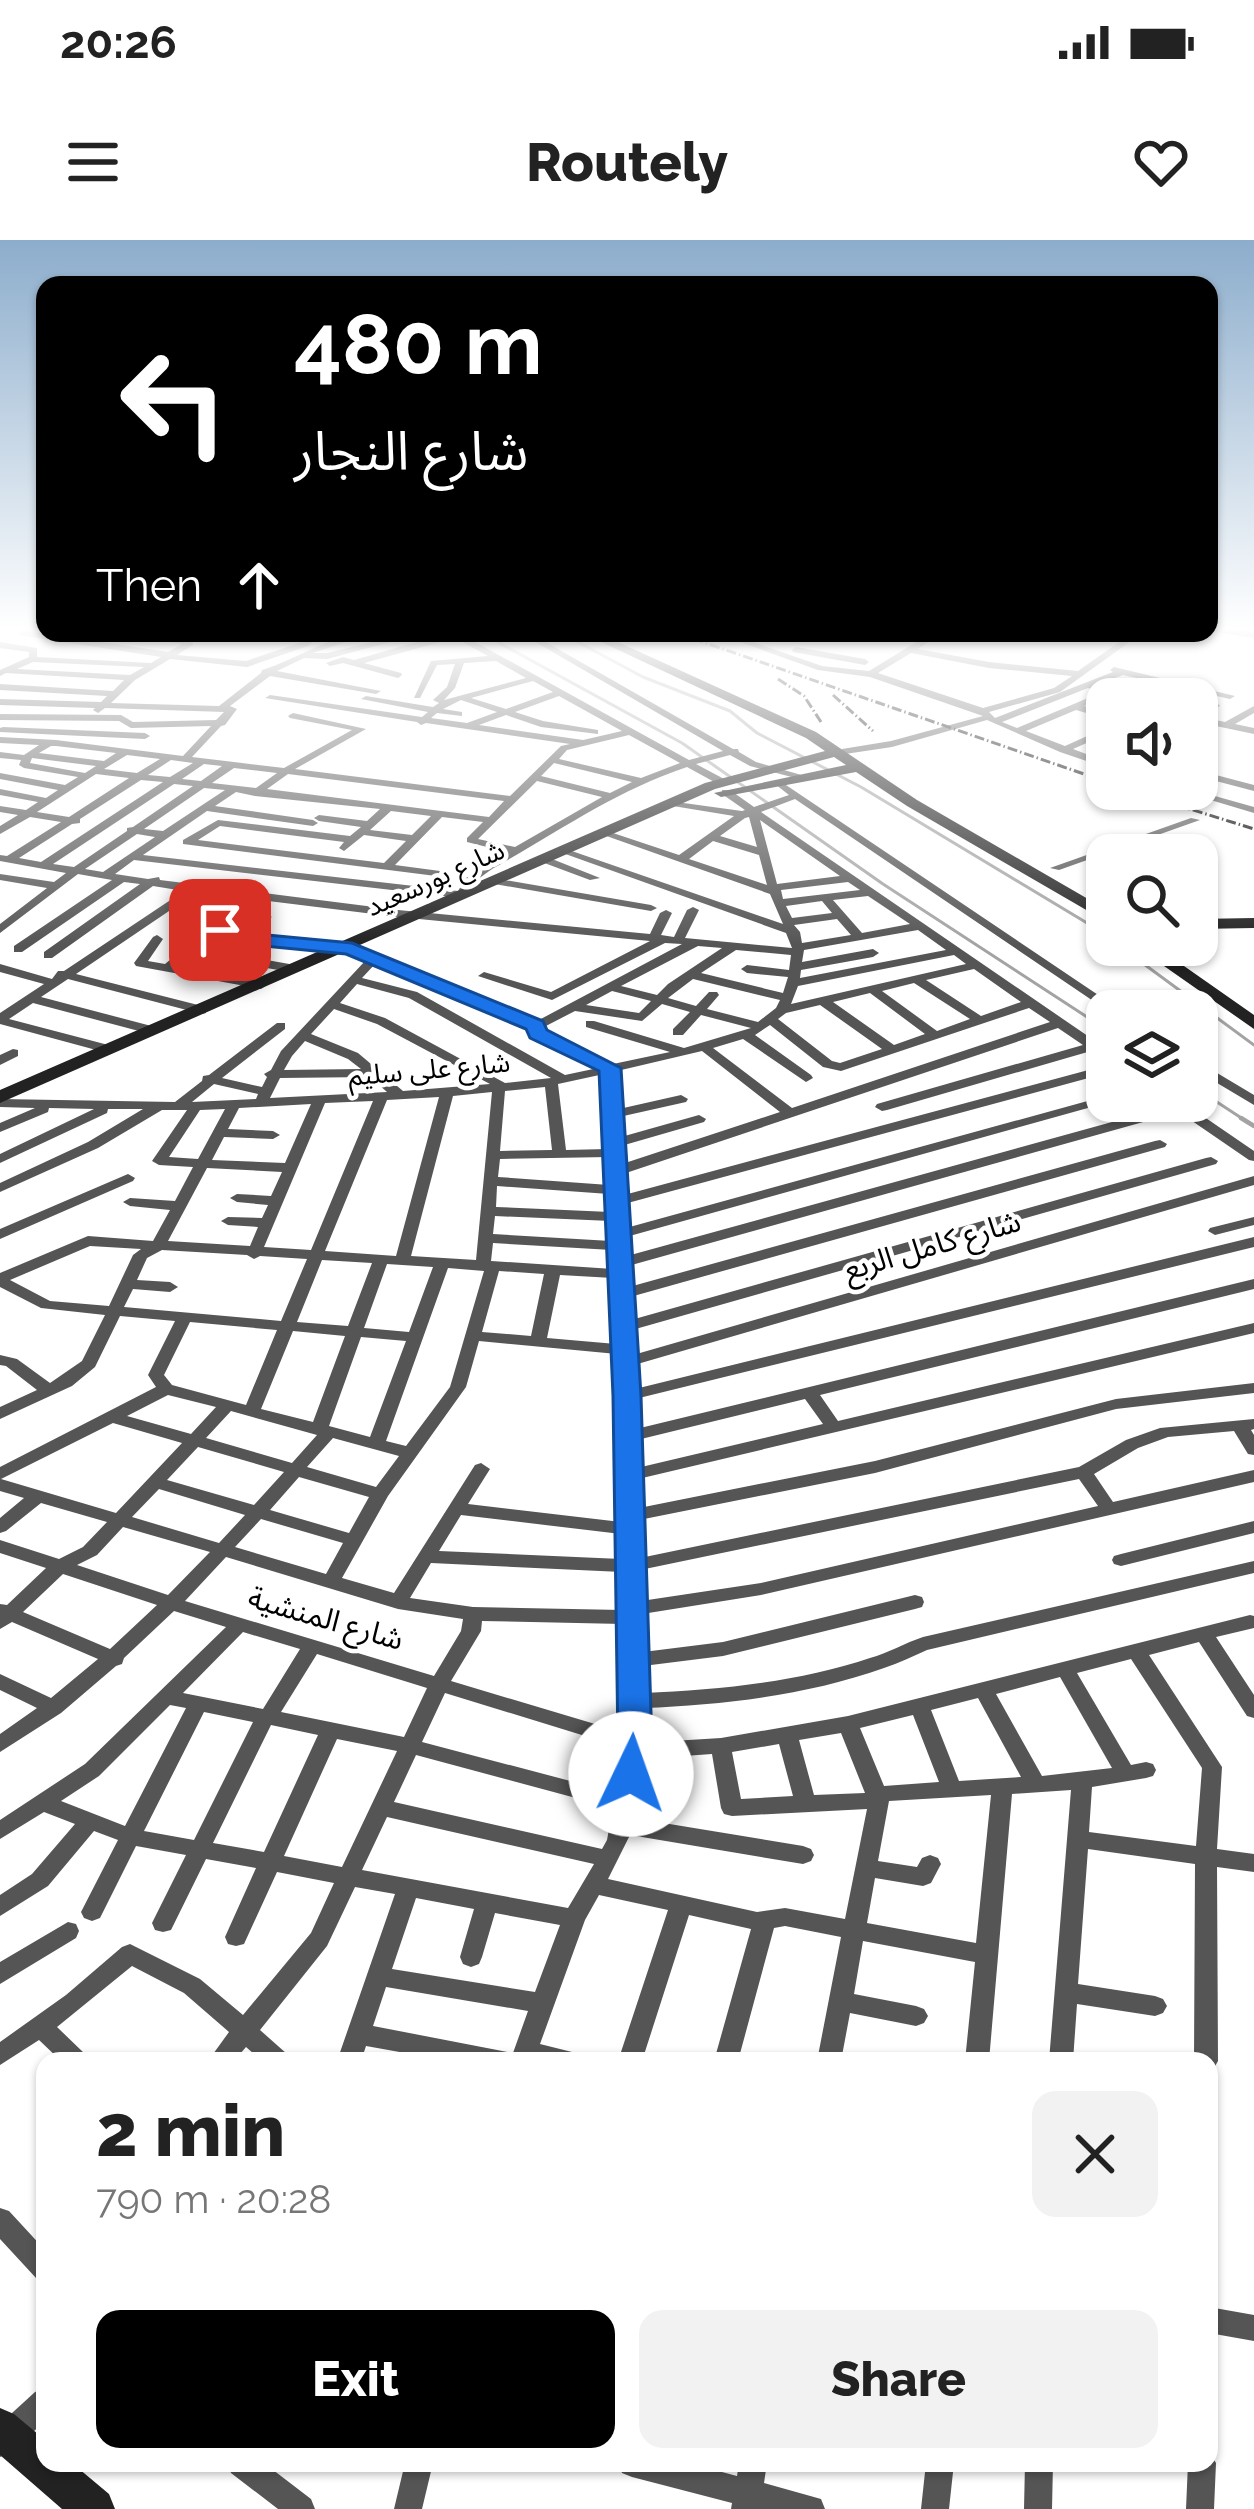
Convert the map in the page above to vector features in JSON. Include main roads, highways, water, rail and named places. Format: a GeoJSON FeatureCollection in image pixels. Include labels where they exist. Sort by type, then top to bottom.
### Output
{"type":"FeatureCollection","features":[{"type":"Feature","properties":{"kind":"main road"},"geometry":{"type":"LineString","coordinates":[[804,734],[1086,905]]}},
{"type":"Feature","properties":{"kind":"main road"},"geometry":{"type":"LineString","coordinates":[[844,759],[1019,846],[1086,887]]}},
{"type":"Feature","properties":{"kind":"main road","name":"شارع بورسعيد"},"geometry":{"type":"LineString","coordinates":[[728,786],[746,773],[795,760],[844,759]]}},
{"type":"Feature","properties":{"kind":"main road","name":"شارع بورسعيد"},"geometry":{"type":"LineString","coordinates":[[0,1100],[694,793],[728,786],[783,791],[844,759]]}},
{"type":"Feature","properties":{"kind":"main road"},"geometry":{"type":"LineString","coordinates":[[996,853],[1019,846]]}},
{"type":"Feature","properties":{"kind":"main road"},"geometry":{"type":"LineString","coordinates":[[1218,924],[1254,923]]}},
{"type":"Feature","properties":{"kind":"main road"},"geometry":{"type":"LineString","coordinates":[[1173,966],[1254,1022]]}},
{"type":"Feature","properties":{"kind":"main road"},"geometry":{"type":"LineString","coordinates":[[1191,966],[1254,1011]]}},
{"type":"Feature","properties":{"kind":"main road"},"geometry":{"type":"LineString","coordinates":[[2,2436],[36,2463]]}},
{"type":"Feature","properties":{"kind":"main road"},"geometry":{"type":"LineString","coordinates":[[47,2472],[94,2509]]}},
{"type":"Feature","properties":{"kind":"waterway"},"geometry":{"type":"LineString","coordinates":[[665,734],[1086,1016]]}},
{"type":"Feature","properties":{"kind":"waterway"},"geometry":{"type":"LineString","coordinates":[[759,734],[861,787],[1086,922]]}},
{"type":"Feature","properties":{"kind":"waterway"},"geometry":{"type":"LineString","coordinates":[[1147,966],[1254,1045]]}},
{"type":"Feature","properties":{"kind":"waterway"},"geometry":{"type":"LineString","coordinates":[[1218,1103],[1246,1121]]}},
{"type":"Feature","properties":{"kind":"waterway"},"geometry":{"type":"LineString","coordinates":[[1241,1118],[1254,1126]]}},
{"type":"Feature","properties":{"kind":"railway"},"geometry":{"type":"LineString","coordinates":[[968,734],[1086,775]]}},
{"type":"Feature","properties":{"kind":"railway"},"geometry":{"type":"LineString","coordinates":[[1193,810],[1254,829]]}}]}
